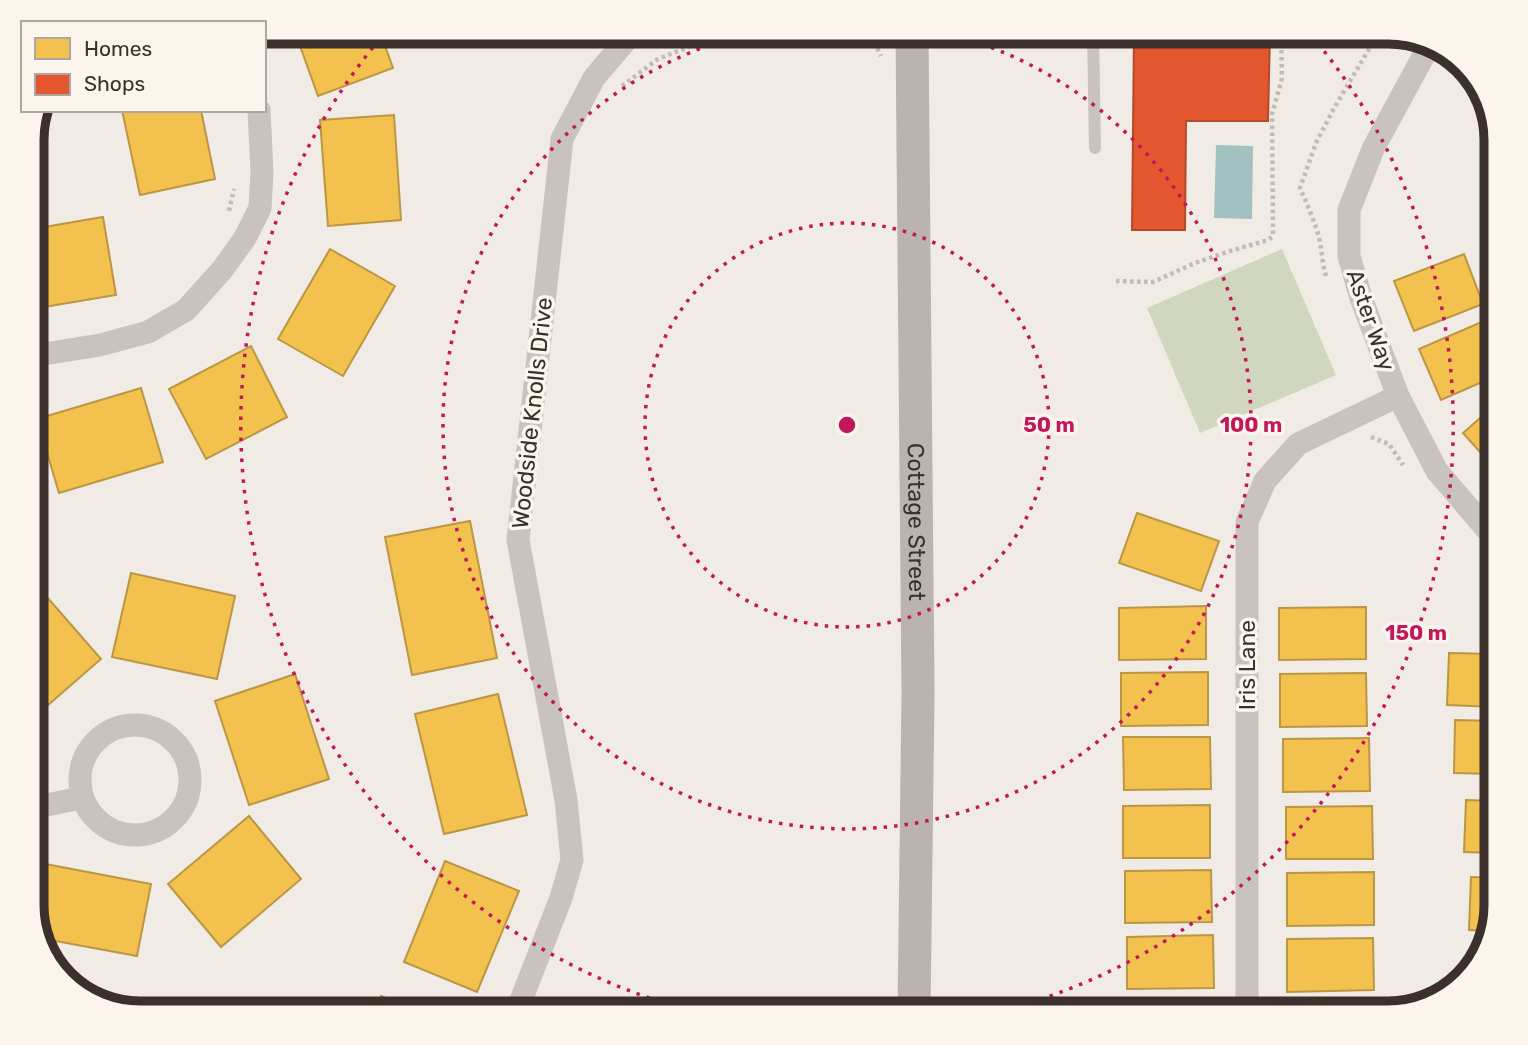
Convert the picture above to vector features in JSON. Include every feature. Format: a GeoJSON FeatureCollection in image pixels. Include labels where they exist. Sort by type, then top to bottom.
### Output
{"type":"FeatureCollection","features":[{"type":"Feature","properties":{"kind":"street","name":"Woodside Knolls Drive"},"geometry":{"type":"LineString","coordinates":[[521,1001],[561,898],[572,860],[566,800],[518,540],[562,139],[594,78],[623,44]]}},
{"type":"Feature","properties":{"kind":"street","name":"Cottage Street"},"geometry":{"type":"LineString","coordinates":[[912,44],[918,693],[914,1001]]}},
{"type":"Feature","properties":{"kind":"street","name":"Aster Way"},"geometry":{"type":"LineString","coordinates":[[1426,52],[1373,149],[1349,209],[1349,256],[1361,298],[1398,396],[1437,471],[1484,526]]}},
{"type":"Feature","properties":{"kind":"street"},"geometry":{"type":"LineString","coordinates":[[44,354],[100,345],[148,332],[186,310],[222,270],[245,238],[260,208],[262,172],[259,112]]}},
{"type":"Feature","properties":{"kind":"street","name":"Iris Lane"},"geometry":{"type":"LineString","coordinates":[[1247,1001],[1247,522],[1265,481],[1298,444],[1398,396]]}},
{"type":"Feature","properties":{"kind":"street"},"geometry":{"type":"LineString","coordinates":[[129,724],[157,729],[178,746],[188,764],[191,777],[183,808],[171,823],[149,834],[130,836],[105,828],[86,808],[81,797],[78,779],[84,757],[96,740],[115,728],[129,724]]}},
{"type":"Feature","properties":{"kind":"street"},"geometry":{"type":"LineString","coordinates":[[44,805],[81,797]]}},
{"type":"Feature","properties":{"kind":"lane"},"geometry":{"type":"LineString","coordinates":[[1093,44],[1096,148]]}},
{"type":"Feature","properties":{"kind":"path"},"geometry":{"type":"LineString","coordinates":[[621,87],[657,58],[696,44]]}},
{"type":"Feature","properties":{"kind":"path"},"geometry":{"type":"LineString","coordinates":[[876,44],[882,57],[882,67]]}},
{"type":"Feature","properties":{"kind":"path"},"geometry":{"type":"LineString","coordinates":[[1116,281],[1153,282],[1195,263],[1268,240],[1273,236],[1272,114],[1282,78],[1281,44]]}},
{"type":"Feature","properties":{"kind":"path"},"geometry":{"type":"LineString","coordinates":[[1368,436],[1389,444],[1404,467]]}},
{"type":"Feature","properties":{"kind":"green space"},"geometry":{"type":"Polygon","coordinates":[[[1282,249],[1336,375],[1200,433],[1147,308],[1282,249]]]}},
{"type":"Feature","properties":{"kind":"water"},"geometry":{"type":"Polygon","coordinates":[[[1216,145],[1253,146],[1252,219],[1214,218],[1216,145]]]}},
{"type":"Feature","properties":{"kind":"building: Homes"},"geometry":{"type":"Polygon","coordinates":[[[299,44],[384,44],[393,68],[318,96],[299,44]]]}},
{"type":"Feature","properties":{"kind":"building: Homes"},"geometry":{"type":"Polygon","coordinates":[[[122,112],[201,112],[215,179],[140,195],[122,112]]]}},
{"type":"Feature","properties":{"kind":"building: Homes"},"geometry":{"type":"Polygon","coordinates":[[[394,115],[401,220],[328,226],[320,120],[394,115]]]}},
{"type":"Feature","properties":{"kind":"building: Homes"},"geometry":{"type":"Polygon","coordinates":[[[103,217],[116,295],[44,307],[44,227],[103,217]]]}},
{"type":"Feature","properties":{"kind":"building: Homes"},"geometry":{"type":"Polygon","coordinates":[[[330,249],[395,286],[343,376],[278,339],[330,249]]]}},
{"type":"Feature","properties":{"kind":"building: Homes"},"geometry":{"type":"Polygon","coordinates":[[[1464,254],[1483,304],[1414,331],[1394,281],[1464,254]]]}},
{"type":"Feature","properties":{"kind":"building: Homes"},"geometry":{"type":"Polygon","coordinates":[[[1484,321],[1484,381],[1441,400],[1419,349],[1484,321]]]}},
{"type":"Feature","properties":{"kind":"building: Homes"},"geometry":{"type":"Polygon","coordinates":[[[251,346],[287,417],[206,459],[169,389],[251,346]]]}},
{"type":"Feature","properties":{"kind":"building: Homes"},"geometry":{"type":"Polygon","coordinates":[[[141,388],[163,462],[59,493],[44,443],[44,417],[141,388]]]}},
{"type":"Feature","properties":{"kind":"building: Homes"},"geometry":{"type":"Polygon","coordinates":[[[1484,415],[1484,457],[1463,433],[1484,415]]]}},
{"type":"Feature","properties":{"kind":"building: Homes"},"geometry":{"type":"Polygon","coordinates":[[[1137,513],[1219,541],[1201,591],[1119,563],[1137,513]]]}},
{"type":"Feature","properties":{"kind":"building: Homes"},"geometry":{"type":"Polygon","coordinates":[[[470,521],[497,658],[412,675],[385,537],[470,521]]]}},
{"type":"Feature","properties":{"kind":"building: Homes"},"geometry":{"type":"Polygon","coordinates":[[[131,573],[235,596],[217,679],[112,657],[131,573]]]}},
{"type":"Feature","properties":{"kind":"building: Homes"},"geometry":{"type":"Polygon","coordinates":[[[46,596],[101,659],[44,709],[46,596]]]}},
{"type":"Feature","properties":{"kind":"building: Homes"},"geometry":{"type":"Polygon","coordinates":[[[1206,606],[1206,659],[1119,660],[1119,608],[1206,606]]]}},
{"type":"Feature","properties":{"kind":"building: Homes"},"geometry":{"type":"Polygon","coordinates":[[[1366,607],[1366,659],[1279,660],[1279,608],[1366,607]]]}},
{"type":"Feature","properties":{"kind":"building: Homes"},"geometry":{"type":"Polygon","coordinates":[[[1449,653],[1484,654],[1484,707],[1447,705],[1449,653]]]}},
{"type":"Feature","properties":{"kind":"building: Homes"},"geometry":{"type":"Polygon","coordinates":[[[1208,672],[1208,725],[1121,726],[1121,673],[1208,672]]]}},
{"type":"Feature","properties":{"kind":"building: Homes"},"geometry":{"type":"Polygon","coordinates":[[[1366,673],[1367,726],[1280,727],[1280,674],[1366,673]]]}},
{"type":"Feature","properties":{"kind":"building: Homes"},"geometry":{"type":"Polygon","coordinates":[[[295,674],[329,779],[249,805],[215,701],[295,674]]]}},
{"type":"Feature","properties":{"kind":"building: Homes"},"geometry":{"type":"Polygon","coordinates":[[[498,694],[527,815],[444,834],[415,714],[498,694]]]}},
{"type":"Feature","properties":{"kind":"building: Homes"},"geometry":{"type":"Polygon","coordinates":[[[1455,720],[1484,721],[1484,774],[1454,773],[1455,720]]]}},
{"type":"Feature","properties":{"kind":"building: Homes"},"geometry":{"type":"Polygon","coordinates":[[[1123,737],[1210,737],[1211,789],[1124,790],[1123,737]]]}},
{"type":"Feature","properties":{"kind":"building: Homes"},"geometry":{"type":"Polygon","coordinates":[[[1369,738],[1370,791],[1283,792],[1283,739],[1369,738]]]}},
{"type":"Feature","properties":{"kind":"building: Homes"},"geometry":{"type":"Polygon","coordinates":[[[1466,800],[1484,801],[1484,853],[1464,852],[1466,800]]]}},
{"type":"Feature","properties":{"kind":"building: Homes"},"geometry":{"type":"Polygon","coordinates":[[[1210,805],[1210,858],[1123,858],[1123,806],[1210,805]]]}},
{"type":"Feature","properties":{"kind":"building: Homes"},"geometry":{"type":"Polygon","coordinates":[[[1372,806],[1373,859],[1286,859],[1286,807],[1372,806]]]}},
{"type":"Feature","properties":{"kind":"building: Homes"},"geometry":{"type":"Polygon","coordinates":[[[249,816],[301,879],[221,947],[168,884],[249,816]]]}},
{"type":"Feature","properties":{"kind":"building: Homes"},"geometry":{"type":"Polygon","coordinates":[[[445,861],[519,891],[477,992],[404,962],[445,861]]]}},
{"type":"Feature","properties":{"kind":"building: Homes"},"geometry":{"type":"Polygon","coordinates":[[[44,864],[151,884],[137,956],[51,940],[44,912],[44,864]]]}},
{"type":"Feature","properties":{"kind":"building: Homes"},"geometry":{"type":"Polygon","coordinates":[[[1211,870],[1212,922],[1125,923],[1125,871],[1211,870]]]}},
{"type":"Feature","properties":{"kind":"building: Homes"},"geometry":{"type":"Polygon","coordinates":[[[1374,872],[1374,925],[1287,926],[1287,873],[1374,872]]]}},
{"type":"Feature","properties":{"kind":"building: Homes"},"geometry":{"type":"Polygon","coordinates":[[[1471,877],[1484,878],[1481,930],[1469,930],[1471,877]]]}},
{"type":"Feature","properties":{"kind":"building: Homes"},"geometry":{"type":"Polygon","coordinates":[[[1213,935],[1214,988],[1127,989],[1127,937],[1213,935]]]}},
{"type":"Feature","properties":{"kind":"building: Homes"},"geometry":{"type":"Polygon","coordinates":[[[1373,938],[1374,990],[1287,992],[1287,939],[1373,938]]]}},
{"type":"Feature","properties":{"kind":"building: Homes"},"geometry":{"type":"Polygon","coordinates":[[[381,996],[392,1001],[379,1001],[381,996]]]}},
{"type":"Feature","properties":{"kind":"building: Shops"},"geometry":{"type":"Polygon","coordinates":[[[1134,44],[1270,44],[1268,121],[1186,121],[1185,230],[1132,230],[1134,44]]]}}]}
